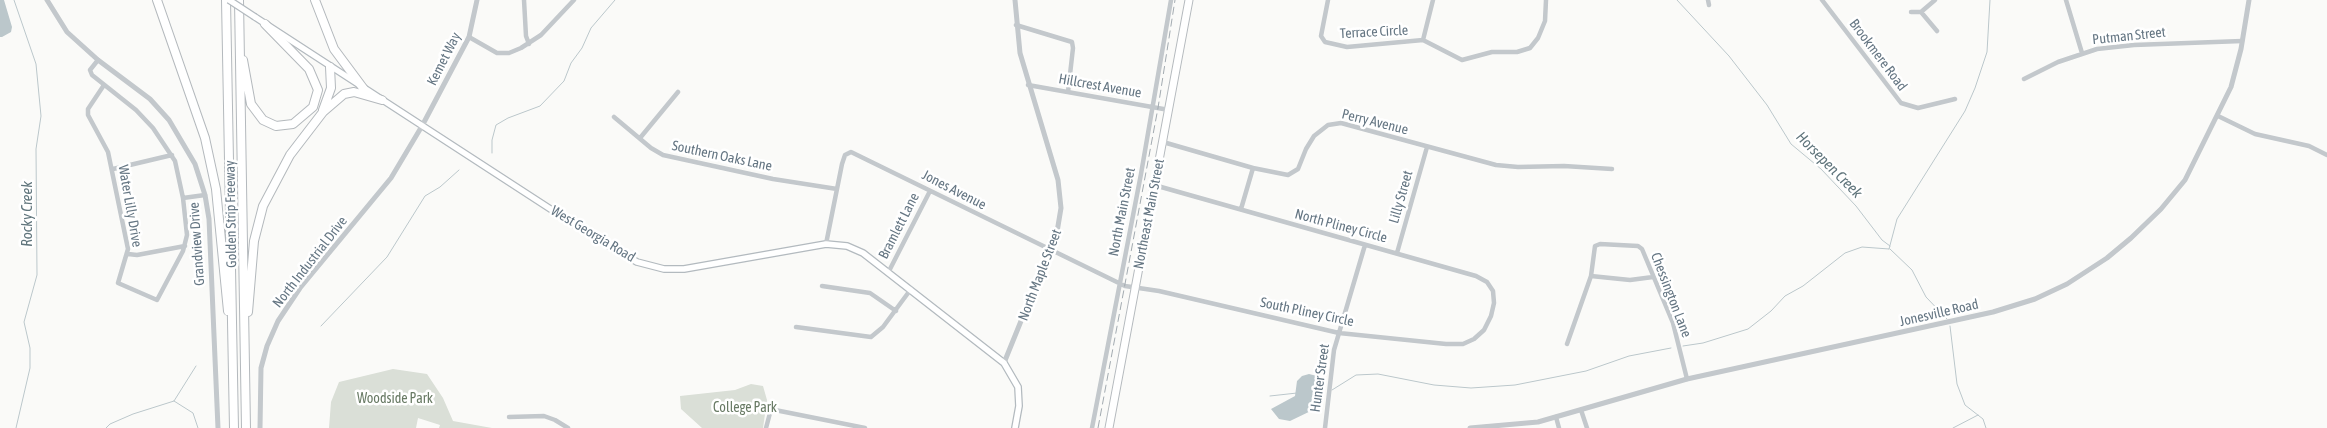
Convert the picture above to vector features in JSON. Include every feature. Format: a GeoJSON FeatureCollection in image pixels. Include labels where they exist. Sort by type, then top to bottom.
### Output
{"type":"FeatureCollection","features":[{"type":"Feature","properties":{"kind":"highway"},"geometry":{"type":"LineString","coordinates":[[157,0],[207,146],[216,189],[232,355]]}},
{"type":"Feature","properties":{"kind":"highway","name":"Golden Strip Freeway"},"geometry":{"type":"LineString","coordinates":[[228,0],[234,428]]}},
{"type":"Feature","properties":{"kind":"highway","name":"Golden Strip Freeway"},"geometry":{"type":"LineString","coordinates":[[239,0],[246,428]]}},
{"type":"Feature","properties":{"kind":"highway"},"geometry":{"type":"LineString","coordinates":[[315,0],[334,49],[363,88]]}},
{"type":"Feature","properties":{"kind":"highway"},"geometry":{"type":"LineString","coordinates":[[239,38],[251,104],[264,120],[276,126],[293,124],[313,107],[318,90],[309,69],[265,24]]}},
{"type":"Feature","properties":{"kind":"highway"},"geometry":{"type":"LineString","coordinates":[[322,112],[331,88],[330,67]]}},
{"type":"Feature","properties":{"kind":"highway"},"geometry":{"type":"LineString","coordinates":[[245,352],[254,241],[263,206],[290,155],[322,112],[344,94],[354,92],[382,100]]}},
{"type":"Feature","properties":{"kind":"main road","name":"West Georgia Road"},"geometry":{"type":"LineString","coordinates":[[228,0],[604,244],[646,265],[664,269],[690,269],[826,244],[835,244],[871,257],[1004,363]]}},
{"type":"Feature","properties":{"kind":"main road","name":"Northeast Main Street"},"geometry":{"type":"LineString","coordinates":[[1109,428],[1189,0]]}},
{"type":"Feature","properties":{"kind":"main road"},"geometry":{"type":"LineString","coordinates":[[1004,363],[1018,387],[1019,406],[1015,428]]}},
{"type":"Feature","properties":{"kind":"street","name":"Grandview Drive"},"geometry":{"type":"LineString","coordinates":[[47,0],[67,32],[98,60],[150,100],[169,120],[195,164],[205,194],[209,219],[218,428]]}},
{"type":"Feature","properties":{"kind":"street","name":"Kemet Way"},"geometry":{"type":"LineString","coordinates":[[422,126],[469,37],[477,0]]}},
{"type":"Feature","properties":{"kind":"street"},"geometry":{"type":"LineString","coordinates":[[524,0],[526,36],[529,44]]}},
{"type":"Feature","properties":{"kind":"street"},"geometry":{"type":"LineString","coordinates":[[469,37],[497,53],[509,53],[529,44],[541,35],[574,0]]}},
{"type":"Feature","properties":{"kind":"street","name":"North Maple Street"},"geometry":{"type":"LineString","coordinates":[[1004,363],[1060,221],[1061,196],[1049,148],[1028,84],[1016,24],[1015,0]]}},
{"type":"Feature","properties":{"kind":"street","name":"North Main Street"},"geometry":{"type":"LineString","coordinates":[[1092,428],[1153,107],[1171,0]]}},
{"type":"Feature","properties":{"kind":"street","name":"Terrace Circle"},"geometry":{"type":"LineString","coordinates":[[1328,0],[1321,36],[1325,42],[1348,47],[1423,40],[1462,60],[1492,52],[1522,51],[1532,46],[1538,38],[1545,21],[1546,0]]}},
{"type":"Feature","properties":{"kind":"street"},"geometry":{"type":"LineString","coordinates":[[1423,40],[1433,0]]}},
{"type":"Feature","properties":{"kind":"street","name":"Brookmere Road"},"geometry":{"type":"LineString","coordinates":[[1822,0],[1901,104],[1918,108],[1954,99]]}},
{"type":"Feature","properties":{"kind":"street"},"geometry":{"type":"LineString","coordinates":[[1911,12],[1921,12],[1935,0]]}},
{"type":"Feature","properties":{"kind":"street"},"geometry":{"type":"LineString","coordinates":[[2066,0],[2082,53]]}},
{"type":"Feature","properties":{"kind":"street","name":"Jonesville Road"},"geometry":{"type":"LineString","coordinates":[[1470,428],[1505,427],[1538,422],[1687,379],[1984,314],[2023,304],[2047,294],[2088,272],[2107,258],[2161,210],[2185,180],[2231,87],[2249,0]]}},
{"type":"Feature","properties":{"kind":"street"},"geometry":{"type":"LineString","coordinates":[[1921,12],[1937,31]]}},
{"type":"Feature","properties":{"kind":"street"},"geometry":{"type":"LineString","coordinates":[[1016,24],[1072,42],[1068,92]]}},
{"type":"Feature","properties":{"kind":"street","name":"Putman Street"},"geometry":{"type":"LineString","coordinates":[[2024,79],[2082,53],[2097,49],[2134,44],[2242,41]]}},
{"type":"Feature","properties":{"kind":"street","name":"Water Lilly Drive"},"geometry":{"type":"LineString","coordinates":[[98,60],[90,70],[92,76],[136,110],[153,128],[172,155],[183,198],[187,235],[185,246],[159,298],[155,301],[118,283],[128,254],[113,169],[108,152],[88,115],[88,109],[104,86]]}},
{"type":"Feature","properties":{"kind":"street","name":"Hillcrest Avenue"},"geometry":{"type":"LineString","coordinates":[[1028,84],[1169,110]]}},
{"type":"Feature","properties":{"kind":"street"},"geometry":{"type":"LineString","coordinates":[[640,138],[678,92]]}},
{"type":"Feature","properties":{"kind":"street"},"geometry":{"type":"LineString","coordinates":[[2218,116],[2255,134],[2309,146],[2327,154]]}},
{"type":"Feature","properties":{"kind":"street","name":"Southern Oaks Lane"},"geometry":{"type":"LineString","coordinates":[[614,117],[656,151],[671,157],[774,179],[837,189]]}},
{"type":"Feature","properties":{"kind":"street","name":"Perry Avenue"},"geometry":{"type":"LineString","coordinates":[[1163,142],[1253,168],[1292,174],[1298,169],[1311,140],[1326,126],[1335,123],[1351,125],[1428,147],[1510,167],[1564,166],[1612,169]]}},
{"type":"Feature","properties":{"kind":"street","name":"North Industrial Drive"},"geometry":{"type":"LineString","coordinates":[[260,428],[261,368],[267,346],[278,321],[300,288],[390,178],[422,126]]}},
{"type":"Feature","properties":{"kind":"street","name":"Lilly Street"},"geometry":{"type":"LineString","coordinates":[[1397,253],[1428,147]]}},
{"type":"Feature","properties":{"kind":"street","name":"Jones Avenue"},"geometry":{"type":"LineString","coordinates":[[826,244],[844,156],[851,152],[1119,284],[1136,287]]}},
{"type":"Feature","properties":{"kind":"street"},"geometry":{"type":"LineString","coordinates":[[113,169],[172,155]]}},
{"type":"Feature","properties":{"kind":"street"},"geometry":{"type":"LineString","coordinates":[[1241,209],[1253,168]]}},
{"type":"Feature","properties":{"kind":"street","name":"North Pliney Circle"},"geometry":{"type":"LineString","coordinates":[[1154,185],[1397,253],[1485,281],[1493,294],[1492,314]]}},
{"type":"Feature","properties":{"kind":"street","name":"Bramlett Lane"},"geometry":{"type":"LineString","coordinates":[[889,271],[930,190]]}},
{"type":"Feature","properties":{"kind":"street"},"geometry":{"type":"LineString","coordinates":[[183,198],[205,194]]}},
{"type":"Feature","properties":{"kind":"street","name":"Hunter Street"},"geometry":{"type":"LineString","coordinates":[[1325,428],[1329,378],[1339,333],[1365,245]]}},
{"type":"Feature","properties":{"kind":"street","name":"Chessington Lane"},"geometry":{"type":"LineString","coordinates":[[1567,344],[1591,276],[1593,251],[1596,245],[1641,247],[1672,323],[1687,379]]}},
{"type":"Feature","properties":{"kind":"street"},"geometry":{"type":"LineString","coordinates":[[128,254],[137,255],[185,246]]}},
{"type":"Feature","properties":{"kind":"street"},"geometry":{"type":"LineString","coordinates":[[1591,276],[1630,280],[1653,277]]}},
{"type":"Feature","properties":{"kind":"street"},"geometry":{"type":"LineString","coordinates":[[822,286],[870,293],[896,311]]}},
{"type":"Feature","properties":{"kind":"street","name":"South Pliney Circle"},"geometry":{"type":"LineString","coordinates":[[1136,287],[1339,333],[1446,344],[1463,344],[1481,333],[1492,314]]}},
{"type":"Feature","properties":{"kind":"street"},"geometry":{"type":"LineString","coordinates":[[796,327],[869,338],[877,334],[911,289]]}},
{"type":"Feature","properties":{"kind":"street"},"geometry":{"type":"LineString","coordinates":[[766,428],[769,415],[775,410],[865,428]]}},
{"type":"Feature","properties":{"kind":"street"},"geometry":{"type":"LineString","coordinates":[[1581,410],[1588,428]]}},
{"type":"Feature","properties":{"kind":"street"},"geometry":{"type":"LineString","coordinates":[[509,417],[544,416],[568,428]]}},
{"type":"Feature","properties":{"kind":"street"},"geometry":{"type":"LineString","coordinates":[[1556,417],[1559,428]]}},
{"type":"Feature","properties":{"kind":"green space","name":"Woodside Park"},"geometry":{"type":"Polygon","coordinates":[[[393,369],[427,374],[443,398],[453,421],[492,428],[439,428],[440,425],[418,418],[416,428],[329,428],[331,402],[339,382],[393,369]]]}},
{"type":"Feature","properties":{"kind":"green space","name":"College Park"},"geometry":{"type":"Polygon","coordinates":[[[751,384],[763,386],[767,400],[763,428],[702,428],[681,409],[680,396],[735,390],[751,384]]]}},
{"type":"Feature","properties":{"kind":"shaded area"},"geometry":{"type":"Polygon","coordinates":[[[0,0],[4,0],[12,27],[11,32],[2,37],[0,37],[0,0]]]}},
{"type":"Feature","properties":{"kind":"shaded area"},"geometry":{"type":"Polygon","coordinates":[[[1309,374],[1317,376],[1319,379],[1319,401],[1317,408],[1290,421],[1279,419],[1271,409],[1295,396],[1297,381],[1302,376],[1309,374]]]}},
{"type":"Feature","properties":{"kind":"waterway","name":"Rocky Creek"},"geometry":{"type":"LineString","coordinates":[[14,0],[36,64],[41,116],[36,149],[37,275],[24,322],[30,348],[30,368],[16,428]]}},
{"type":"Feature","properties":{"kind":"waterway"},"geometry":{"type":"LineString","coordinates":[[492,153],[492,140],[496,125],[508,118],[540,106],[564,81],[571,63],[582,48],[591,28],[615,0]]}},
{"type":"Feature","properties":{"kind":"waterway","name":"Horsepen Creek"},"geometry":{"type":"LineString","coordinates":[[1677,0],[1729,56],[1767,105],[1791,144],[1821,169],[1856,206],[1882,240],[1890,246]]}},
{"type":"Feature","properties":{"kind":"waterway"},"geometry":{"type":"LineString","coordinates":[[1889,249],[1897,219],[1965,111],[1975,88],[1987,52],[1990,0]]}},
{"type":"Feature","properties":{"kind":"waterway"},"geometry":{"type":"LineString","coordinates":[[321,326],[387,257],[425,196],[440,187],[459,170]]}},
{"type":"Feature","properties":{"kind":"waterway"},"geometry":{"type":"LineString","coordinates":[[1683,346],[1703,343],[1748,329],[1771,311],[1785,296],[1803,286],[1845,253],[1862,247],[1889,249]]}},
{"type":"Feature","properties":{"kind":"waterway","name":"Horsepen Creek"},"geometry":{"type":"LineString","coordinates":[[1890,249],[1912,270],[1926,297],[1947,319]]}},
{"type":"Feature","properties":{"kind":"waterway","name":"Horsepen Creek"},"geometry":{"type":"LineString","coordinates":[[1950,326],[1957,384],[1965,405],[1983,419],[1986,428]]}},
{"type":"Feature","properties":{"kind":"waterway"},"geometry":{"type":"LineString","coordinates":[[1332,390],[1356,375],[1378,374],[1434,385],[1471,388],[1515,385],[1586,371],[1629,356],[1671,348]]}},
{"type":"Feature","properties":{"kind":"waterway"},"geometry":{"type":"LineString","coordinates":[[106,428],[110,424],[133,414],[174,401],[196,366]]}},
{"type":"Feature","properties":{"kind":"waterway"},"geometry":{"type":"LineString","coordinates":[[1318,391],[1324,390]]}},
{"type":"Feature","properties":{"kind":"waterway"},"geometry":{"type":"LineString","coordinates":[[1270,396],[1297,393]]}},
{"type":"Feature","properties":{"kind":"waterway"},"geometry":{"type":"LineString","coordinates":[[174,401],[193,413],[198,428]]}},
{"type":"Feature","properties":{"kind":"waterway"},"geometry":{"type":"LineString","coordinates":[[1953,428],[1978,415]]}},
{"type":"Feature","properties":{"kind":"railway"},"geometry":{"type":"LineString","coordinates":[[1098,428],[1158,108],[1175,0]]}}]}
